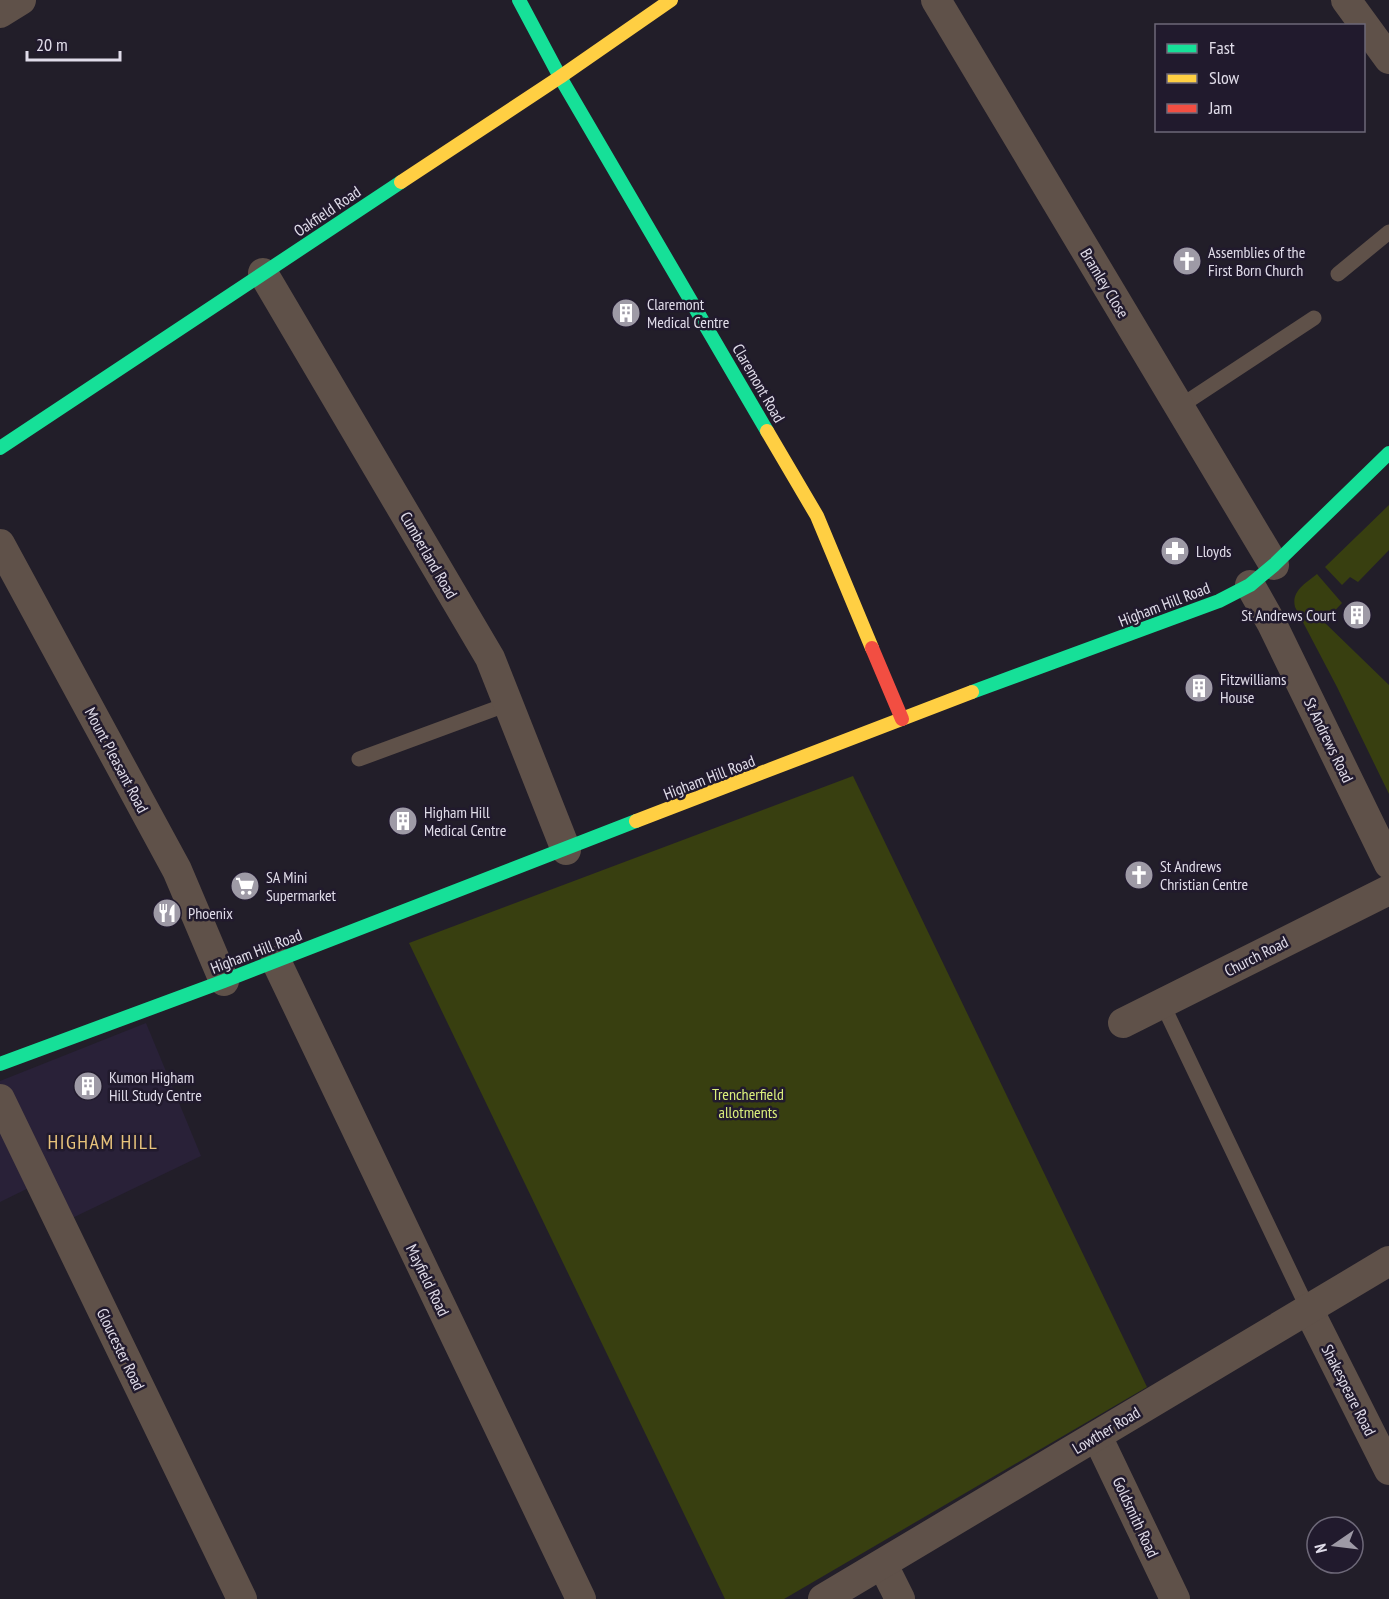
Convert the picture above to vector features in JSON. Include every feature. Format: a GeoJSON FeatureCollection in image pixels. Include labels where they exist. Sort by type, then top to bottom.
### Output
{"type":"FeatureCollection","features":[{"type":"Feature","properties":{"kind":"street"},"geometry":{"type":"LineString","coordinates":[[0,13],[21,0]]}},
{"type":"Feature","properties":{"kind":"street","name":"Claremont Road"},"geometry":{"type":"LineString","coordinates":[[519,0],[560,76],[817,516],[902,719]]}},
{"type":"Feature","properties":{"kind":"street","name":"Oakfield Road"},"geometry":{"type":"LineString","coordinates":[[0,448],[560,76],[670,0]]}},
{"type":"Feature","properties":{"kind":"street","name":"Bramley Close"},"geometry":{"type":"LineString","coordinates":[[936,0],[1274,565]]}},
{"type":"Feature","properties":{"kind":"street"},"geometry":{"type":"LineString","coordinates":[[1346,0],[1363,24]]}},
{"type":"Feature","properties":{"kind":"street"},"geometry":{"type":"LineString","coordinates":[[1365,26],[1389,59]]}},
{"type":"Feature","properties":{"kind":"street","name":"Cumberland Road"},"geometry":{"type":"LineString","coordinates":[[263,273],[490,658],[566,850]]}},
{"type":"Feature","properties":{"kind":"street","name":"Higham Hill Road"},"geometry":{"type":"LineString","coordinates":[[0,1064],[224,981],[902,719],[1219,601],[1250,585],[1274,565],[1389,453]]}},
{"type":"Feature","properties":{"kind":"street","name":"Mount Pleasant Road"},"geometry":{"type":"LineString","coordinates":[[0,544],[177,870],[224,981]]}},
{"type":"Feature","properties":{"kind":"street","name":"St Andrews Road"},"geometry":{"type":"LineString","coordinates":[[1250,585],[1272,624],[1389,864]]}},
{"type":"Feature","properties":{"kind":"street","name":"Church Road"},"geometry":{"type":"LineString","coordinates":[[1123,1023],[1389,890]]}},
{"type":"Feature","properties":{"kind":"street","name":"Mayfield Road"},"geometry":{"type":"LineString","coordinates":[[276,961],[581,1599]]}},
{"type":"Feature","properties":{"kind":"street","name":"Gloucester Road"},"geometry":{"type":"LineString","coordinates":[[0,1099],[242,1599]]}},
{"type":"Feature","properties":{"kind":"street","name":"Lowther Road"},"geometry":{"type":"LineString","coordinates":[[824,1599],[1389,1262]]}},
{"type":"Feature","properties":{"kind":"street","name":"Shakespeare Road"},"geometry":{"type":"LineString","coordinates":[[1308,1310],[1389,1470]]}},
{"type":"Feature","properties":{"kind":"street","name":"Goldsmith Road"},"geometry":{"type":"LineString","coordinates":[[1097,1436],[1175,1599]]}},
{"type":"Feature","properties":{"kind":"street"},"geometry":{"type":"LineString","coordinates":[[883,1565],[900,1599]]}},
{"type":"Feature","properties":{"kind":"lane"},"geometry":{"type":"LineString","coordinates":[[1338,274],[1389,231]]}},
{"type":"Feature","properties":{"kind":"lane"},"geometry":{"type":"LineString","coordinates":[[1179,407],[1314,318]]}},
{"type":"Feature","properties":{"kind":"lane"},"geometry":{"type":"LineString","coordinates":[[359,759],[508,704]]}},
{"type":"Feature","properties":{"kind":"lane"},"geometry":{"type":"LineString","coordinates":[[1162,1003],[1308,1310]]}},
{"type":"Feature","properties":{"kind":"shaded area"},"geometry":{"type":"Polygon","coordinates":[[[146,1023],[201,1156],[64,1222],[45,1180],[0,1202],[0,1081],[146,1023]]]}},
{"type":"Feature","properties":{"kind":"green space"},"geometry":{"type":"Polygon","coordinates":[[[1389,505],[1389,550],[1358,582],[1350,577],[1342,585],[1325,567],[1389,505]]]}},
{"type":"Feature","properties":{"kind":"green space"},"geometry":{"type":"Polygon","coordinates":[[[1317,574],[1342,603],[1324,622],[1389,685],[1389,794],[1295,607],[1297,592],[1317,574]]]}},
{"type":"Feature","properties":{"kind":"green space","name":"Trencherfield allotments"},"geometry":{"type":"Polygon","coordinates":[[[853,776],[1147,1387],[784,1599],[725,1599],[409,943],[853,776]]]}},
{"type":"Feature","properties":{"kind":"traffic: fast"},"geometry":{"type":"LineString","coordinates":[[519,0],[560,77],[767,431]]}},
{"type":"Feature","properties":{"kind":"traffic: fast"},"geometry":{"type":"LineString","coordinates":[[0,448],[401,182]]}},
{"type":"Feature","properties":{"kind":"traffic: fast"},"geometry":{"type":"LineString","coordinates":[[972,692],[1219,601],[1250,585],[1274,565],[1389,453]]}},
{"type":"Feature","properties":{"kind":"traffic: fast"},"geometry":{"type":"LineString","coordinates":[[0,1064],[224,981],[636,821]]}},
{"type":"Feature","properties":{"kind":"traffic: slow"},"geometry":{"type":"LineString","coordinates":[[401,182],[560,77],[671,0]]}},
{"type":"Feature","properties":{"kind":"traffic: slow"},"geometry":{"type":"LineString","coordinates":[[767,431],[817,516],[872,648]]}},
{"type":"Feature","properties":{"kind":"traffic: slow"},"geometry":{"type":"LineString","coordinates":[[636,821],[972,692]]}},
{"type":"Feature","properties":{"kind":"traffic: jam"},"geometry":{"type":"LineString","coordinates":[[872,648],[902,719]]}},
{"type":"Feature","properties":{"kind":"place","name":"Assemblies of the First Born Church"},"geometry":{"type":"Point","coordinates":[1187,261]}},
{"type":"Feature","properties":{"kind":"place","name":"Claremont Medical Centre"},"geometry":{"type":"Point","coordinates":[626,313]}},
{"type":"Feature","properties":{"kind":"place","name":"Lloyds"},"geometry":{"type":"Point","coordinates":[1175,551]}},
{"type":"Feature","properties":{"kind":"place","name":"St Andrews Court"},"geometry":{"type":"Point","coordinates":[1357,615]}},
{"type":"Feature","properties":{"kind":"place","name":"Fitzwilliams House"},"geometry":{"type":"Point","coordinates":[1199,688]}},
{"type":"Feature","properties":{"kind":"place","name":"Higham Hill Medical Centre"},"geometry":{"type":"Point","coordinates":[403,821]}},
{"type":"Feature","properties":{"kind":"place","name":"St Andrews Christian Centre"},"geometry":{"type":"Point","coordinates":[1139,875]}},
{"type":"Feature","properties":{"kind":"place","name":"SA Mini Supermarket"},"geometry":{"type":"Point","coordinates":[245,886]}},
{"type":"Feature","properties":{"kind":"place","name":"Phoenix"},"geometry":{"type":"Point","coordinates":[167,913]}},
{"type":"Feature","properties":{"kind":"place","name":"Kumon Higham Hill Study Centre"},"geometry":{"type":"Point","coordinates":[88,1086]}},
{"type":"Feature","properties":{"kind":"district","name":"HIGHAM HILL"},"geometry":{"type":"Point","coordinates":[103,1142]}}]}
